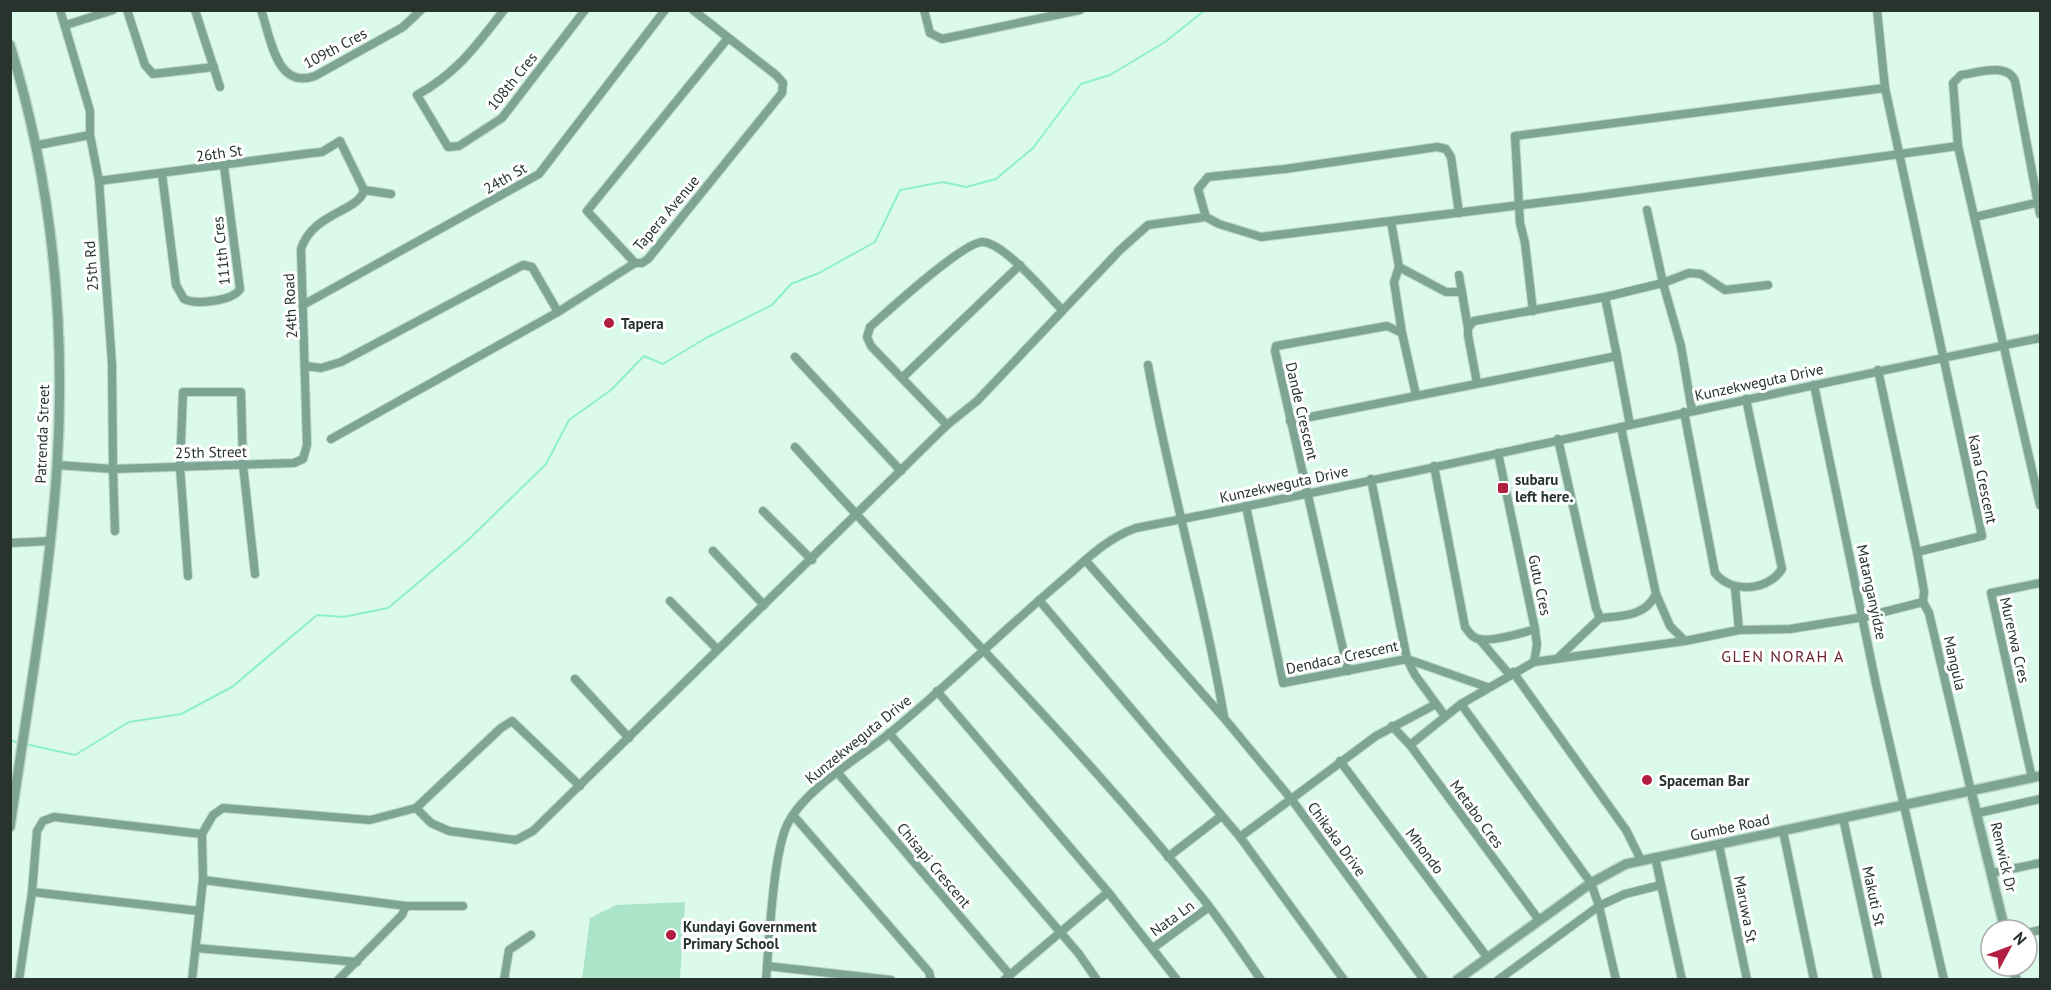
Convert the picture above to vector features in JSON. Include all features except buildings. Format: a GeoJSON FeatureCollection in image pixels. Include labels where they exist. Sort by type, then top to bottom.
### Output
{"type":"FeatureCollection","features":[{"type":"Feature","properties":{"kind":"street","name":"25th Rd"},"geometry":{"type":"LineString","coordinates":[[60,10],[90,111],[90,135],[99,182],[112,364],[114,531]]}},
{"type":"Feature","properties":{"kind":"street"},"geometry":{"type":"LineString","coordinates":[[66,25],[113,10]]}},
{"type":"Feature","properties":{"kind":"street"},"geometry":{"type":"LineString","coordinates":[[127,10],[146,65],[153,74],[214,67]]}},
{"type":"Feature","properties":{"kind":"street"},"geometry":{"type":"LineString","coordinates":[[195,10],[220,87]]}},
{"type":"Feature","properties":{"kind":"street","name":"109th Cres"},"geometry":{"type":"LineString","coordinates":[[261,10],[280,67],[287,75],[300,80],[315,76],[403,27],[421,10]]}},
{"type":"Feature","properties":{"kind":"street","name":"108th Cres"},"geometry":{"type":"LineString","coordinates":[[504,10],[460,65],[438,83],[417,95],[448,147],[459,146],[502,118],[585,10]]}},
{"type":"Feature","properties":{"kind":"street","name":"24th St"},"geometry":{"type":"LineString","coordinates":[[303,305],[538,174],[665,10]]}},
{"type":"Feature","properties":{"kind":"street"},"geometry":{"type":"LineString","coordinates":[[693,10],[728,38]]}},
{"type":"Feature","properties":{"kind":"street"},"geometry":{"type":"LineString","coordinates":[[924,10],[930,33],[942,39],[1080,10]]}},
{"type":"Feature","properties":{"kind":"street"},"geometry":{"type":"LineString","coordinates":[[1877,10],[1885,88],[1943,356]]}},
{"type":"Feature","properties":{"kind":"street","name":"Tapera Avenue"},"geometry":{"type":"LineString","coordinates":[[728,38],[776,75],[783,83],[782,93],[648,259],[642,263],[635,263],[587,211],[728,38]]}},
{"type":"Feature","properties":{"kind":"street","name":"Patrenda Street"},"geometry":{"type":"LineString","coordinates":[[10,45],[38,145],[57,297],[57,465],[50,541],[10,827]]}},
{"type":"Feature","properties":{"kind":"street"},"geometry":{"type":"LineString","coordinates":[[2040,214],[2015,81],[2009,72],[2001,69],[1955,78],[1953,83],[1958,146],[2040,505]]}},
{"type":"Feature","properties":{"kind":"street"},"geometry":{"type":"LineString","coordinates":[[1533,311],[1518,205],[1515,136],[1885,88]]}},
{"type":"Feature","properties":{"kind":"street"},"geometry":{"type":"LineString","coordinates":[[38,145],[90,135]]}},
{"type":"Feature","properties":{"kind":"street","name":"26th St"},"geometry":{"type":"LineString","coordinates":[[99,182],[322,152],[340,141],[364,190]]}},
{"type":"Feature","properties":{"kind":"street"},"geometry":{"type":"LineString","coordinates":[[416,808],[431,823],[448,831],[516,840],[533,831],[717,649],[857,516],[947,425],[977,401],[1062,310],[1148,225],[1206,217],[1248,235],[1261,237],[1459,213],[1958,146]]}},
{"type":"Feature","properties":{"kind":"street"},"geometry":{"type":"LineString","coordinates":[[1206,217],[1198,189],[1208,177],[1285,169],[1437,147],[1446,149],[1451,157],[1459,213]]}},
{"type":"Feature","properties":{"kind":"street","name":"111th Cres"},"geometry":{"type":"LineString","coordinates":[[162,174],[176,285],[184,299],[195,302],[231,297],[240,289],[224,166]]}},
{"type":"Feature","properties":{"kind":"street"},"geometry":{"type":"LineString","coordinates":[[364,190],[391,194]]}},
{"type":"Feature","properties":{"kind":"street","name":"24th Road"},"geometry":{"type":"LineString","coordinates":[[306,454],[301,249],[304,239],[322,220],[357,202],[364,190]]}},
{"type":"Feature","properties":{"kind":"street"},"geometry":{"type":"LineString","coordinates":[[1976,217],[2039,202]]}},
{"type":"Feature","properties":{"kind":"street"},"geometry":{"type":"LineString","coordinates":[[1647,210],[1663,283],[1681,346],[1692,411]]}},
{"type":"Feature","properties":{"kind":"street"},"geometry":{"type":"LineString","coordinates":[[1391,221],[1399,267],[1394,282],[1402,333],[1416,395]]}},
{"type":"Feature","properties":{"kind":"street"},"geometry":{"type":"LineString","coordinates":[[947,425],[871,346],[867,337],[870,327],[934,272],[974,244],[983,242],[996,247],[1020,265],[1062,310]]}},
{"type":"Feature","properties":{"kind":"street"},"geometry":{"type":"LineString","coordinates":[[332,439],[558,312],[635,263]]}},
{"type":"Feature","properties":{"kind":"street"},"geometry":{"type":"LineString","coordinates":[[305,366],[321,368],[340,362],[523,265],[532,267],[558,312]]}},
{"type":"Feature","properties":{"kind":"street"},"geometry":{"type":"LineString","coordinates":[[903,377],[1020,265]]}},
{"type":"Feature","properties":{"kind":"street"},"geometry":{"type":"LineString","coordinates":[[1399,267],[1446,292],[1462,292]]}},
{"type":"Feature","properties":{"kind":"street"},"geometry":{"type":"LineString","coordinates":[[1468,328],[1474,321],[1605,297],[1663,283],[1689,273],[1701,274],[1725,290],[1768,285]]}},
{"type":"Feature","properties":{"kind":"street"},"geometry":{"type":"LineString","coordinates":[[1459,275],[1476,383]]}},
{"type":"Feature","properties":{"kind":"street"},"geometry":{"type":"LineString","coordinates":[[1605,297],[1630,425]]}},
{"type":"Feature","properties":{"kind":"street","name":"Dande Crescent"},"geometry":{"type":"LineString","coordinates":[[1348,671],[1275,351],[1276,346],[1387,326],[1402,333]]}},
{"type":"Feature","properties":{"kind":"street","name":"Kunzekweguta Drive"},"geometry":{"type":"LineString","coordinates":[[766,980],[780,852],[787,825],[793,815],[838,773],[937,692],[983,648],[1116,535],[1136,528],[1307,495],[1371,479],[1943,356],[2040,338]]}},
{"type":"Feature","properties":{"kind":"street"},"geometry":{"type":"LineString","coordinates":[[1290,422],[1617,356]]}},
{"type":"Feature","properties":{"kind":"street","name":"Kana Crescent"},"geometry":{"type":"LineString","coordinates":[[1917,552],[1982,536],[1943,356]]}},
{"type":"Feature","properties":{"kind":"street"},"geometry":{"type":"LineString","coordinates":[[795,357],[901,471]]}},
{"type":"Feature","properties":{"kind":"street","name":"Chikaka Drive"},"geometry":{"type":"LineString","coordinates":[[1148,365],[1157,419],[1183,519],[1224,718]]}},
{"type":"Feature","properties":{"kind":"street"},"geometry":{"type":"LineString","coordinates":[[1878,370],[1917,552]]}},
{"type":"Feature","properties":{"kind":"street","name":"Matanganyidze"},"geometry":{"type":"LineString","coordinates":[[1814,385],[1864,617],[1876,684],[1944,980]]}},
{"type":"Feature","properties":{"kind":"street"},"geometry":{"type":"LineString","coordinates":[[188,576],[180,466],[183,392],[241,392],[243,465],[255,574]]}},
{"type":"Feature","properties":{"kind":"street"},"geometry":{"type":"LineString","coordinates":[[1684,412],[1715,573],[1721,580],[1735,587],[1755,587],[1769,582],[1782,569],[1746,399]]}},
{"type":"Feature","properties":{"kind":"street"},"geometry":{"type":"LineString","coordinates":[[1621,427],[1656,594],[1670,626],[1685,641]]}},
{"type":"Feature","properties":{"kind":"street"},"geometry":{"type":"LineString","coordinates":[[1558,439],[1600,618]]}},
{"type":"Feature","properties":{"kind":"street"},"geometry":{"type":"LineString","coordinates":[[795,447],[857,516],[983,648],[1168,857],[1209,907],[1261,980]]}},
{"type":"Feature","properties":{"kind":"street","name":"Gutu Cres"},"geometry":{"type":"LineString","coordinates":[[1480,640],[1536,629],[1498,453]]}},
{"type":"Feature","properties":{"kind":"street","name":"25th Street"},"geometry":{"type":"LineString","coordinates":[[113,469],[294,464],[301,461],[306,454]]}},
{"type":"Feature","properties":{"kind":"street"},"geometry":{"type":"LineString","coordinates":[[57,465],[113,469]]}},
{"type":"Feature","properties":{"kind":"street"},"geometry":{"type":"LineString","coordinates":[[1434,466],[1465,627],[1471,636],[1480,640],[1511,673],[1626,830],[1641,860]]}},
{"type":"Feature","properties":{"kind":"street","name":"Dendaca Crescent"},"geometry":{"type":"LineString","coordinates":[[1246,506],[1283,683],[1407,660],[1371,479]]}},
{"type":"Feature","properties":{"kind":"street"},"geometry":{"type":"LineString","coordinates":[[763,511],[812,560]]}},
{"type":"Feature","properties":{"kind":"street"},"geometry":{"type":"LineString","coordinates":[[10,543],[50,541]]}},
{"type":"Feature","properties":{"kind":"street"},"geometry":{"type":"LineString","coordinates":[[713,551],[764,605]]}},
{"type":"Feature","properties":{"kind":"street","name":"Mangula"},"geometry":{"type":"LineString","coordinates":[[1917,552],[1924,591],[1923,602],[1929,612],[1971,791]]}},
{"type":"Feature","properties":{"kind":"street","name":"Chikaka Drive"},"geometry":{"type":"LineString","coordinates":[[1086,561],[1224,718],[1292,800],[1424,980]]}},
{"type":"Feature","properties":{"kind":"street","name":"Murerwa Cres"},"geometry":{"type":"LineString","coordinates":[[2036,777],[1991,593],[2040,582]]}},
{"type":"Feature","properties":{"kind":"street"},"geometry":{"type":"LineString","coordinates":[[1735,587],[1739,630]]}},
{"type":"Feature","properties":{"kind":"street"},"geometry":{"type":"LineString","coordinates":[[1558,658],[1600,618],[1626,616],[1644,610],[1656,594]]}},
{"type":"Feature","properties":{"kind":"street"},"geometry":{"type":"LineString","coordinates":[[1039,600],[1220,818],[1240,837],[1344,980]]}},
{"type":"Feature","properties":{"kind":"street"},"geometry":{"type":"LineString","coordinates":[[670,601],[717,649]]}},
{"type":"Feature","properties":{"kind":"street"},"geometry":{"type":"LineString","coordinates":[[1410,745],[1461,704],[1511,673],[1534,662],[1685,641],[1739,630],[1790,629],[1864,617],[1923,602]]}},
{"type":"Feature","properties":{"kind":"street"},"geometry":{"type":"LineString","coordinates":[[1534,662],[1537,645],[1536,629]]}},
{"type":"Feature","properties":{"kind":"street"},"geometry":{"type":"LineString","coordinates":[[1407,660],[1487,687]]}},
{"type":"Feature","properties":{"kind":"street"},"geometry":{"type":"LineString","coordinates":[[1407,660],[1445,716]]}},
{"type":"Feature","properties":{"kind":"street"},"geometry":{"type":"LineString","coordinates":[[575,680],[629,738]]}},
{"type":"Feature","properties":{"kind":"street"},"geometry":{"type":"LineString","coordinates":[[937,692],[1153,948]]}},
{"type":"Feature","properties":{"kind":"street"},"geometry":{"type":"LineString","coordinates":[[1240,837],[1292,800],[1340,761],[1392,726],[1436,704]]}},
{"type":"Feature","properties":{"kind":"street"},"geometry":{"type":"LineString","coordinates":[[1461,704],[1591,883],[1599,906],[1613,978]]}},
{"type":"Feature","properties":{"kind":"street"},"geometry":{"type":"LineString","coordinates":[[192,980],[202,880],[202,834],[213,815],[228,807],[370,820],[416,808],[501,728],[512,721],[580,786]]}},
{"type":"Feature","properties":{"kind":"street","name":"Metabo Cres"},"geometry":{"type":"LineString","coordinates":[[1392,726],[1410,745],[1539,920]]}},
{"type":"Feature","properties":{"kind":"street"},"geometry":{"type":"LineString","coordinates":[[889,733],[1097,980]]}},
{"type":"Feature","properties":{"kind":"street","name":"Mhondo"},"geometry":{"type":"LineString","coordinates":[[1340,761],[1487,957]]}},
{"type":"Feature","properties":{"kind":"street","name":"Chisapi Crescent"},"geometry":{"type":"LineString","coordinates":[[838,773],[1007,977]]}},
{"type":"Feature","properties":{"kind":"street","name":"Gumbe Road"},"geometry":{"type":"LineString","coordinates":[[1456,980],[1591,883],[1626,864],[2036,777]]}},
{"type":"Feature","properties":{"kind":"street","name":"Renwick Dr"},"geometry":{"type":"LineString","coordinates":[[1971,791],[2001,918]]}},
{"type":"Feature","properties":{"kind":"street"},"geometry":{"type":"LineString","coordinates":[[1978,813],[2040,799]]}},
{"type":"Feature","properties":{"kind":"street"},"geometry":{"type":"LineString","coordinates":[[793,815],[929,972],[931,980]]}},
{"type":"Feature","properties":{"kind":"street"},"geometry":{"type":"LineString","coordinates":[[19,980],[32,892],[37,831],[48,819],[54,817],[202,834]]}},
{"type":"Feature","properties":{"kind":"street"},"geometry":{"type":"LineString","coordinates":[[1168,857],[1220,818]]}},
{"type":"Feature","properties":{"kind":"street","name":"Makuti St"},"geometry":{"type":"LineString","coordinates":[[1843,819],[1878,980]]}},
{"type":"Feature","properties":{"kind":"street"},"geometry":{"type":"LineString","coordinates":[[1783,831],[1814,980]]}},
{"type":"Feature","properties":{"kind":"street","name":"Maruwa St"},"geometry":{"type":"LineString","coordinates":[[1719,845],[1747,980]]}},
{"type":"Feature","properties":{"kind":"street"},"geometry":{"type":"LineString","coordinates":[[1655,857],[1682,980]]}},
{"type":"Feature","properties":{"kind":"street"},"geometry":{"type":"LineString","coordinates":[[1992,873],[2040,863]]}},
{"type":"Feature","properties":{"kind":"street"},"geometry":{"type":"LineString","coordinates":[[202,880],[406,906],[463,906]]}},
{"type":"Feature","properties":{"kind":"street"},"geometry":{"type":"LineString","coordinates":[[1498,980],[1599,906],[1625,894],[1661,885]]}},
{"type":"Feature","properties":{"kind":"street"},"geometry":{"type":"LineString","coordinates":[[32,892],[198,911]]}},
{"type":"Feature","properties":{"kind":"street"},"geometry":{"type":"LineString","coordinates":[[1007,977],[1108,892]]}},
{"type":"Feature","properties":{"kind":"street"},"geometry":{"type":"LineString","coordinates":[[338,980],[402,915],[406,906]]}},
{"type":"Feature","properties":{"kind":"street","name":"Nata Ln"},"geometry":{"type":"LineString","coordinates":[[1177,980],[1153,948],[1209,907]]}},
{"type":"Feature","properties":{"kind":"street"},"geometry":{"type":"LineString","coordinates":[[504,980],[509,950],[531,935]]}},
{"type":"Feature","properties":{"kind":"street"},"geometry":{"type":"LineString","coordinates":[[196,948],[357,962]]}},
{"type":"Feature","properties":{"kind":"street"},"geometry":{"type":"LineString","coordinates":[[767,966],[891,980]]}},
{"type":"Feature","properties":{"kind":"green space"},"geometry":{"type":"Polygon","coordinates":[[[685,902],[680,979],[582,979],[590,918],[616,905],[685,902]]]}},
{"type":"Feature","properties":{"kind":"waterway"},"geometry":{"type":"LineString","coordinates":[[25,744],[75,755],[129,722],[181,714],[232,687],[317,615],[343,617],[388,608],[466,542],[546,464],[569,420],[611,390],[644,356],[663,364],[706,338],[772,305],[791,284],[819,273],[875,242],[900,190],[943,182],[966,187],[996,179],[1033,148],[1081,84],[1110,75],[1165,42],[1205,10]]}},
{"type":"Feature","properties":{"kind":"waterway"},"geometry":{"type":"LineString","coordinates":[[10,740],[19,743]]}},
{"type":"Feature","properties":{"kind":"place","name":"Tapera"},"geometry":{"type":"Point","coordinates":[609,323]}},
{"type":"Feature","properties":{"kind":"place","name":"subaru left here."},"geometry":{"type":"Point","coordinates":[1503,488]}},
{"type":"Feature","properties":{"kind":"place","name":"Spaceman Bar"},"geometry":{"type":"Point","coordinates":[1647,780]}},
{"type":"Feature","properties":{"kind":"place","name":"Kundayi Government Primary School"},"geometry":{"type":"Point","coordinates":[671,935]}},
{"type":"Feature","properties":{"kind":"district","name":"GLEN NORAH A"},"geometry":{"type":"Point","coordinates":[1783,656]}}]}
